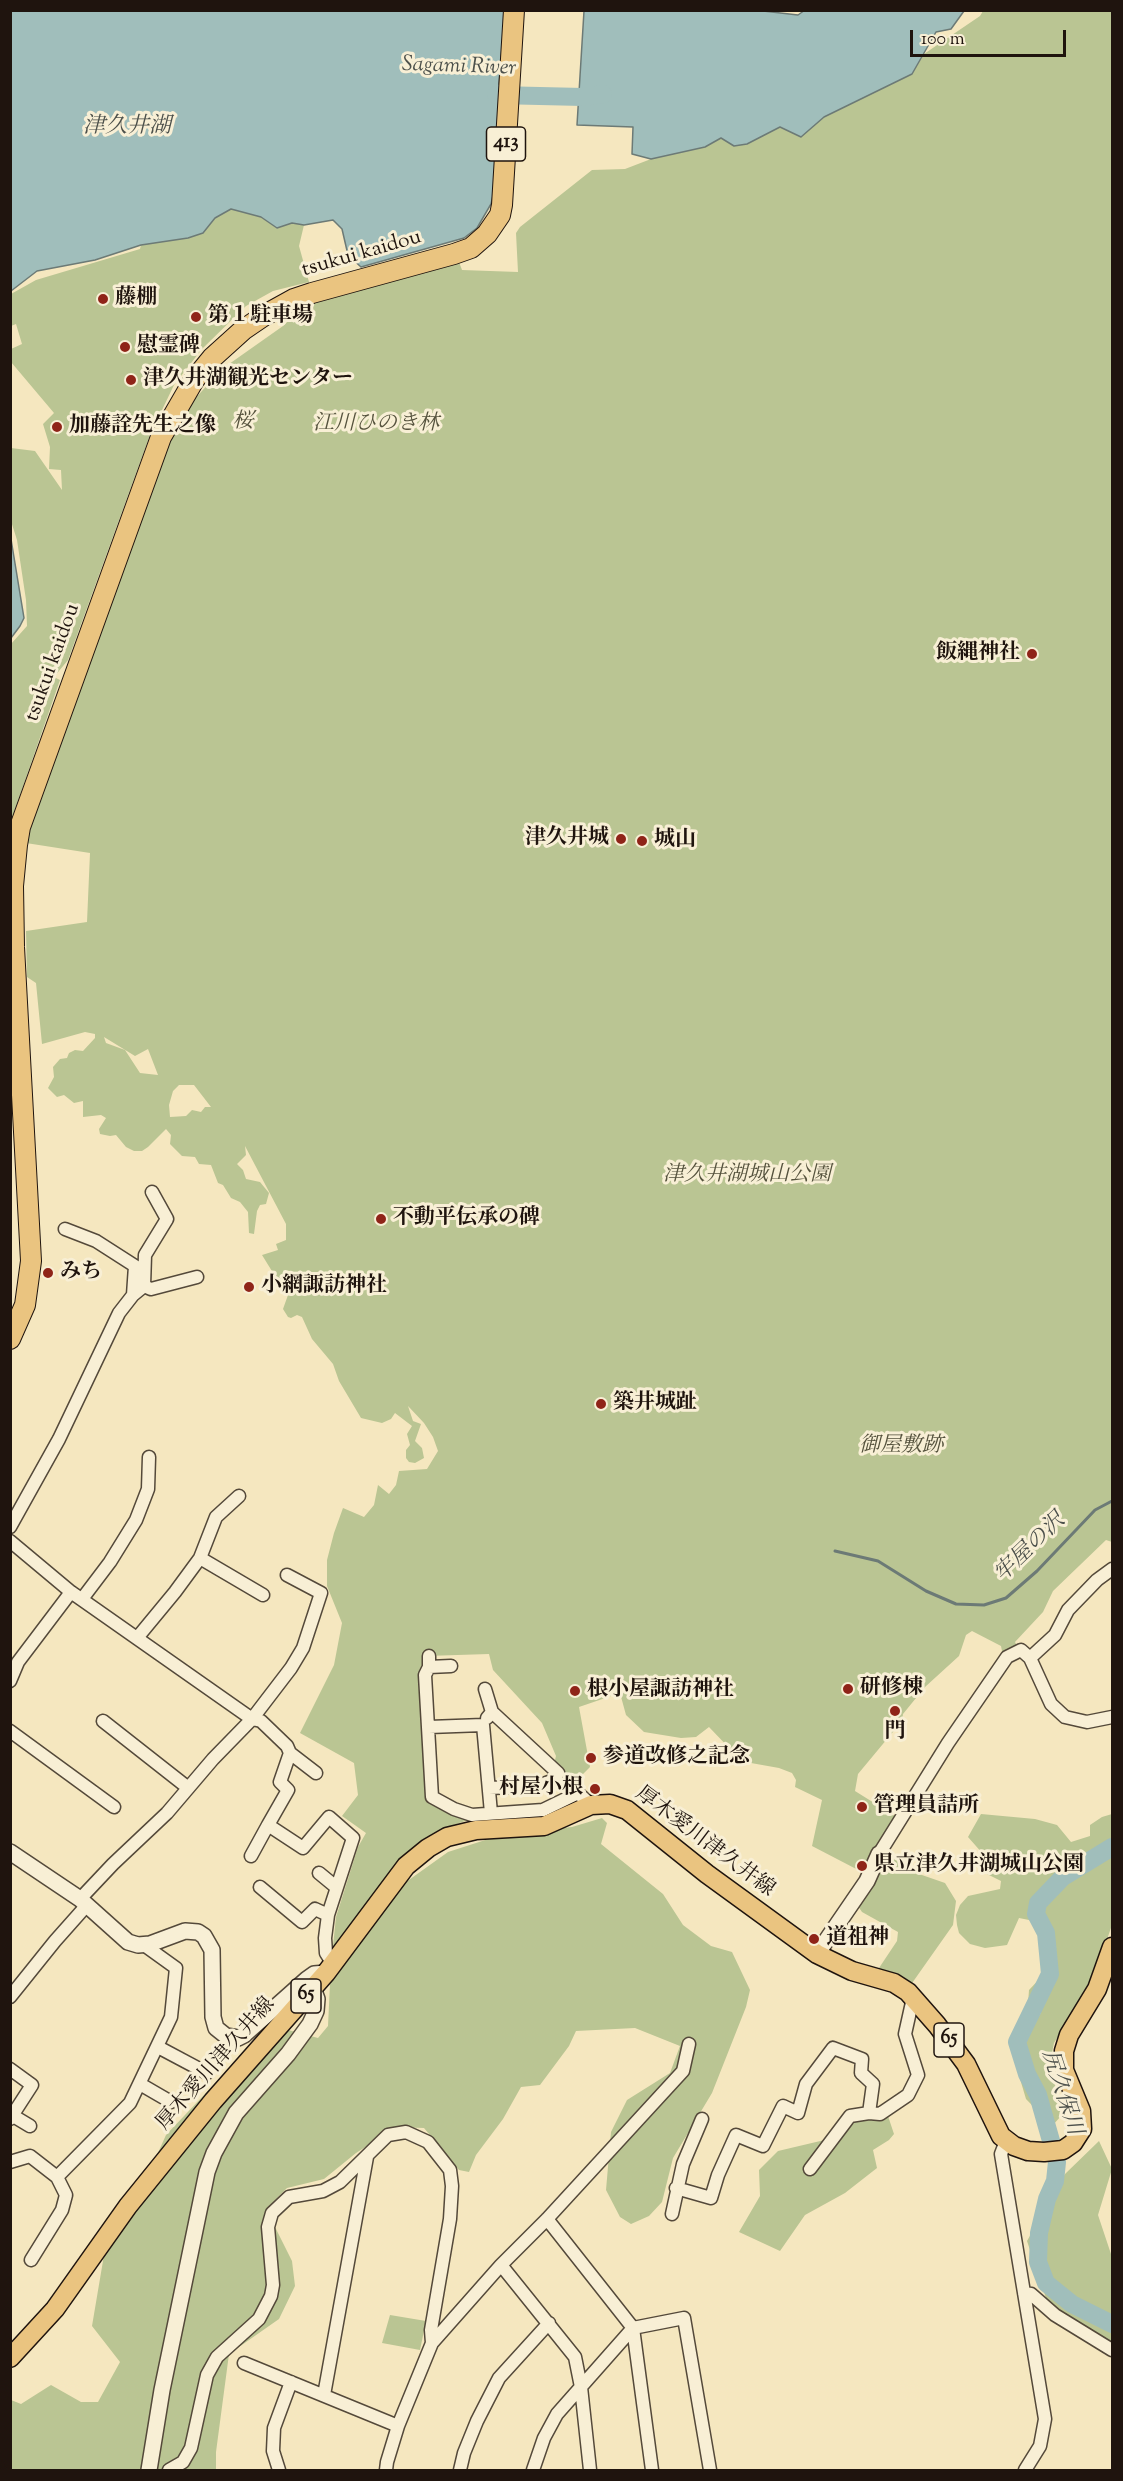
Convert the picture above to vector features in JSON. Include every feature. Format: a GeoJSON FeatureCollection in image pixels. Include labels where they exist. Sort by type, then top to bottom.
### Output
{"type":"FeatureCollection","features":[{"type":"Feature","properties":{"kind":"highway","name":"tsukui kaidou"},"geometry":{"type":"LineString","coordinates":[[10,1339],[25,1305],[32,1261],[14,947],[13,885],[20,827],[161,437],[188,388],[212,358],[243,330],[266,315],[294,299],[312,293],[471,248],[495,225],[502,205],[514,10]]}},
{"type":"Feature","properties":{"kind":"main road","name":"厚木愛川津久井線"},"geometry":{"type":"LineString","coordinates":[[10,2358],[55,2309],[128,2206],[213,2101],[330,1968],[400,1874],[428,1848],[447,1837],[466,1832],[544,1826],[591,1805],[610,1804],[627,1810],[706,1874],[817,1954],[852,1971],[894,1983],[914,1998],[966,2064],[995,2126],[1006,2141]]}},
{"type":"Feature","properties":{"kind":"main road"},"geometry":{"type":"LineString","coordinates":[[1006,2141],[1028,2151],[1055,2151],[1075,2141],[1082,2129],[1083,2120],[1064,2070],[1064,2051],[1069,2034],[1097,1989],[1113,1947]]}},
{"type":"Feature","properties":{"kind":"street"},"geometry":{"type":"LineString","coordinates":[[10,1527],[59,1439],[119,1313],[133,1295],[144,1286],[145,1256],[168,1219],[152,1192]]}},
{"type":"Feature","properties":{"kind":"street"},"geometry":{"type":"LineString","coordinates":[[65,1229],[96,1241],[135,1266],[133,1295]]}},
{"type":"Feature","properties":{"kind":"street"},"geometry":{"type":"LineString","coordinates":[[144,1286],[152,1289],[197,1277]]}},
{"type":"Feature","properties":{"kind":"street"},"geometry":{"type":"LineString","coordinates":[[82,1599],[110,1562],[135,1520],[148,1489],[149,1457]]}},
{"type":"Feature","properties":{"kind":"street"},"geometry":{"type":"LineString","coordinates":[[137,1638],[176,1592],[200,1558],[216,1517],[239,1496]]}},
{"type":"Feature","properties":{"kind":"street"},"geometry":{"type":"LineString","coordinates":[[10,1541],[70,1592],[252,1719],[261,1721],[287,1746],[290,1753],[316,1773]]}},
{"type":"Feature","properties":{"kind":"street"},"geometry":{"type":"LineString","coordinates":[[200,1558],[263,1595]]}},
{"type":"Feature","properties":{"kind":"street"},"geometry":{"type":"LineString","coordinates":[[1030,1658],[1055,1635],[1068,1610],[1096,1580],[1113,1569]]}},
{"type":"Feature","properties":{"kind":"street"},"geometry":{"type":"LineString","coordinates":[[10,1997],[113,1864],[167,1814],[187,1787],[252,1719],[303,1648],[321,1593],[287,1575]]}},
{"type":"Feature","properties":{"kind":"street"},"geometry":{"type":"LineString","coordinates":[[10,1681],[18,1662],[70,1592]]}},
{"type":"Feature","properties":{"kind":"street"},"geometry":{"type":"LineString","coordinates":[[817,1954],[852,1904],[876,1858],[948,1743],[1006,1657],[1021,1650],[1030,1658],[1057,1711],[1065,1717],[1087,1722],[1113,1717]]}},
{"type":"Feature","properties":{"kind":"street"},"geometry":{"type":"LineString","coordinates":[[452,1666],[429,1662],[425,1675],[432,1797],[472,1815],[543,1810],[578,1793],[591,1805]]}},
{"type":"Feature","properties":{"kind":"street"},"geometry":{"type":"LineString","coordinates":[[485,1689],[492,1713],[558,1773],[554,1780],[538,1786],[489,1788]]}},
{"type":"Feature","properties":{"kind":"street"},"geometry":{"type":"LineString","coordinates":[[491,1813],[483,1725],[492,1713]]}},
{"type":"Feature","properties":{"kind":"street"},"geometry":{"type":"LineString","coordinates":[[103,1721],[187,1787]]}},
{"type":"Feature","properties":{"kind":"street"},"geometry":{"type":"LineString","coordinates":[[429,1727],[483,1725]]}},
{"type":"Feature","properties":{"kind":"street"},"geometry":{"type":"LineString","coordinates":[[10,1731],[114,1807]]}},
{"type":"Feature","properties":{"kind":"street"},"geometry":{"type":"LineString","coordinates":[[252,1856],[288,1790],[280,1782],[290,1753]]}},
{"type":"Feature","properties":{"kind":"street"},"geometry":{"type":"LineString","coordinates":[[10,1852],[84,1902],[123,1939],[135,1945],[144,1945],[182,1931],[194,1931],[204,1936],[212,1950],[211,2002],[215,2025],[222,2034],[233,2038],[251,2030],[309,1977],[330,1968],[325,1938],[328,1915],[353,1838],[328,1817],[303,1848],[268,1825]]}},
{"type":"Feature","properties":{"kind":"street"},"geometry":{"type":"LineString","coordinates":[[319,1873],[336,1887]]}},
{"type":"Feature","properties":{"kind":"street"},"geometry":{"type":"LineString","coordinates":[[260,1887],[302,1922],[315,1909],[328,1915]]}},
{"type":"Feature","properties":{"kind":"street"},"geometry":{"type":"LineString","coordinates":[[57,2177],[130,2103],[171,2017],[177,1968],[144,1945]]}},
{"type":"Feature","properties":{"kind":"street"},"geometry":{"type":"LineString","coordinates":[[149,2470],[162,2390],[207,2172],[224,2132],[236,2113],[288,2054],[310,2024],[316,2012],[317,1999],[313,1988]]}},
{"type":"Feature","properties":{"kind":"street"},"geometry":{"type":"LineString","coordinates":[[810,2169],[850,2116],[880,2114],[888,2111],[908,2096],[916,2083],[918,2075],[905,2034],[914,1998]]}},
{"type":"Feature","properties":{"kind":"street"},"geometry":{"type":"LineString","coordinates":[[386,2470],[398,2426],[432,2343],[501,2265],[547,2219],[683,2071],[689,2044]]}},
{"type":"Feature","properties":{"kind":"street"},"geometry":{"type":"LineString","coordinates":[[158,2047],[207,2073]]}},
{"type":"Feature","properties":{"kind":"street"},"geometry":{"type":"LineString","coordinates":[[676,2188],[711,2198],[718,2175],[736,2135],[763,2146],[783,2106],[798,2113],[806,2084],[833,2048],[862,2059],[861,2073],[873,2084],[869,2113]]}},
{"type":"Feature","properties":{"kind":"street"},"geometry":{"type":"LineString","coordinates":[[10,2069],[32,2085],[11,2116],[30,2126]]}},
{"type":"Feature","properties":{"kind":"street"},"geometry":{"type":"LineString","coordinates":[[140,2084],[171,2102]]}},
{"type":"Feature","properties":{"kind":"street"},"geometry":{"type":"LineString","coordinates":[[672,2214],[682,2164],[702,2118]]}},
{"type":"Feature","properties":{"kind":"street"},"geometry":{"type":"LineString","coordinates":[[169,2470],[183,2462],[191,2448],[207,2375],[217,2357],[259,2319],[271,2296],[273,2284],[268,2227],[272,2212],[289,2197],[323,2191],[340,2182],[388,2135],[406,2132],[428,2142],[450,2170],[452,2186],[450,2219],[431,2330],[432,2343]]}},
{"type":"Feature","properties":{"kind":"street"},"geometry":{"type":"LineString","coordinates":[[1006,2141],[1000,2154],[1045,2419],[1040,2446],[1025,2470]]}},
{"type":"Feature","properties":{"kind":"street"},"geometry":{"type":"LineString","coordinates":[[10,2162],[30,2157],[57,2177],[66,2195],[62,2210],[31,2260]]}},
{"type":"Feature","properties":{"kind":"street"},"geometry":{"type":"LineString","coordinates":[[324,2395],[367,2157]]}},
{"type":"Feature","properties":{"kind":"street"},"geometry":{"type":"LineString","coordinates":[[547,2219],[633,2328],[652,2470]]}},
{"type":"Feature","properties":{"kind":"street"},"geometry":{"type":"LineString","coordinates":[[501,2265],[575,2357],[581,2387],[590,2470]]}},
{"type":"Feature","properties":{"kind":"street"},"geometry":{"type":"LineString","coordinates":[[1024,2293],[1031,2294],[1055,2315],[1113,2350]]}},
{"type":"Feature","properties":{"kind":"street"},"geometry":{"type":"LineString","coordinates":[[533,2470],[544,2438],[557,2414],[633,2328],[684,2318],[710,2470]]}},
{"type":"Feature","properties":{"kind":"street"},"geometry":{"type":"LineString","coordinates":[[460,2470],[473,2431],[499,2378],[549,2323]]}},
{"type":"Feature","properties":{"kind":"street"},"geometry":{"type":"LineString","coordinates":[[244,2363],[398,2426]]}},
{"type":"Feature","properties":{"kind":"street"},"geometry":{"type":"LineString","coordinates":[[279,2470],[273,2451],[274,2428],[291,2382]]}},
{"type":"Feature","properties":{"kind":"green space","name":"津久井湖城山公園"},"geometry":{"type":"Polygon","coordinates":[[[983,11],[1112,11],[1112,1542],[1106,1540],[1053,1591],[1043,1612],[1015,1642],[1018,1648],[1003,1656],[1001,1646],[972,1631],[966,1635],[959,1656],[925,1687],[903,1714],[902,1721],[858,1774],[855,1791],[895,1816],[862,1872],[812,1846],[822,1800],[795,1787],[796,1780],[792,1773],[751,1763],[743,1765],[732,1760],[731,1750],[709,1727],[696,1737],[681,1738],[644,1732],[626,1715],[620,1693],[579,1707],[590,1767],[575,1782],[556,1769],[554,1764],[556,1756],[542,1723],[493,1670],[489,1654],[426,1656],[428,1799],[471,1819],[442,1829],[422,1843],[336,1951],[333,1946],[336,1917],[358,1847],[366,1833],[342,1816],[358,1795],[354,1763],[300,1733],[334,1665],[342,1623],[327,1586],[327,1560],[343,1508],[364,1517],[374,1505],[378,1485],[389,1494],[396,1485],[399,1471],[427,1469],[438,1451],[424,1423],[408,1406],[413,1421],[421,1424],[415,1441],[422,1448],[424,1458],[415,1463],[409,1462],[406,1458],[406,1450],[410,1445],[407,1434],[412,1426],[395,1413],[391,1419],[382,1423],[361,1418],[339,1381],[333,1364],[312,1339],[302,1317],[297,1315],[288,1317],[283,1309],[288,1295],[298,1288],[302,1289],[307,1283],[312,1286],[303,1275],[283,1289],[262,1255],[278,1250],[276,1244],[286,1240],[286,1224],[245,1146],[246,1155],[237,1164],[243,1170],[246,1179],[260,1182],[269,1193],[266,1204],[260,1205],[257,1211],[254,1234],[249,1233],[248,1212],[240,1202],[231,1198],[223,1185],[218,1183],[211,1165],[199,1164],[195,1157],[182,1156],[170,1144],[171,1135],[166,1129],[148,1147],[142,1151],[134,1151],[126,1147],[116,1135],[100,1134],[99,1129],[106,1118],[101,1115],[83,1117],[83,1101],[74,1103],[64,1095],[57,1097],[48,1088],[54,1077],[53,1067],[60,1059],[67,1058],[69,1053],[75,1050],[83,1051],[95,1038],[95,1034],[85,1032],[42,1044],[36,983],[27,977],[26,931],[87,922],[90,853],[26,843],[40,799],[170,441],[191,403],[222,369],[283,326],[305,305],[459,262],[462,270],[518,272],[516,233],[520,227],[592,170],[625,169],[651,159],[705,147],[721,138],[734,146],[747,144],[780,127],[801,136],[824,117],[912,74],[924,54],[980,16],[983,11]],[[104,1037],[106,1043],[125,1050],[140,1073],[158,1075],[148,1049],[135,1056],[104,1037]],[[179,1085],[173,1091],[169,1105],[170,1117],[186,1116],[192,1110],[201,1112],[205,1107],[211,1107],[194,1085],[179,1085]]]}},
{"type":"Feature","properties":{"kind":"green space"},"geometry":{"type":"Polygon","coordinates":[[[231,209],[261,217],[277,228],[292,223],[304,225],[299,246],[309,282],[273,291],[246,306],[202,349],[174,385],[150,435],[68,660],[54,677],[60,680],[11,821],[11,644],[27,626],[26,600],[17,540],[11,521],[11,448],[35,451],[62,490],[61,470],[49,469],[50,447],[43,424],[54,413],[11,362],[11,349],[22,344],[16,324],[11,326],[11,294],[36,280],[140,249],[141,245],[203,233],[215,218],[231,209]]]}},
{"type":"Feature","properties":{"kind":"green space"},"geometry":{"type":"Polygon","coordinates":[[[981,1814],[1035,1819],[1057,1825],[1071,1842],[1090,1836],[1090,1825],[1112,1814],[1112,1925],[1095,1974],[1054,2043],[1050,2063],[1062,2115],[1052,2126],[1026,2099],[1015,2062],[1025,2035],[1041,2013],[1028,2004],[1029,1990],[1047,1971],[1044,1939],[1034,1921],[1019,1918],[1007,1945],[985,1948],[970,1944],[959,1933],[957,1925],[956,1915],[960,1905],[968,1896],[1000,1889],[1001,1881],[981,1871],[979,1861],[983,1854],[968,1837],[981,1814]]]}},
{"type":"Feature","properties":{"kind":"green space"},"geometry":{"type":"Polygon","coordinates":[[[602,1818],[607,1823],[601,1844],[663,1894],[683,1925],[711,1946],[732,1952],[750,1990],[746,2007],[712,2093],[673,2158],[662,2202],[649,2216],[631,2224],[620,2217],[606,2190],[611,2132],[627,2100],[670,2073],[680,2046],[635,2028],[576,2031],[569,2046],[540,2085],[521,2087],[503,2119],[476,2155],[469,2172],[459,2170],[424,2128],[396,2127],[356,2153],[324,2179],[287,2188],[266,2209],[292,2261],[295,2286],[279,2319],[229,2354],[216,2452],[216,2470],[11,2470],[11,2400],[21,2404],[51,2385],[81,2402],[98,2402],[120,2362],[92,2326],[104,2255],[129,2217],[166,2135],[240,2057],[288,2030],[318,2038],[328,2026],[330,1984],[406,1882],[448,1852],[504,1834],[572,1827],[602,1818]]]}},
{"type":"Feature","properties":{"kind":"green space"},"geometry":{"type":"Polygon","coordinates":[[[884,1853],[919,1874],[945,1883],[956,1901],[953,1925],[910,1986],[877,1971],[897,1941],[898,1932],[862,1912],[858,1906],[884,1853]]]}},
{"type":"Feature","properties":{"kind":"green space"},"geometry":{"type":"Polygon","coordinates":[[[887,2113],[894,2134],[873,2150],[877,2168],[845,2193],[805,2215],[780,2251],[739,2232],[760,2196],[759,2170],[778,2151],[833,2138],[851,2118],[887,2113]]]}},
{"type":"Feature","properties":{"kind":"green space"},"geometry":{"type":"Polygon","coordinates":[[[1099,2141],[1112,2169],[1098,2215],[1112,2257],[1112,2345],[1048,2304],[1027,2241],[1065,2174],[1099,2141]]]}},
{"type":"Feature","properties":{"kind":"green space"},"geometry":{"type":"Polygon","coordinates":[[[390,2315],[426,2321],[420,2350],[382,2343],[390,2315]]]}},
{"type":"Feature","properties":{"kind":"water"},"geometry":{"type":"Polygon","coordinates":[[[805,10],[964,11],[951,29],[936,32],[912,74],[824,117],[801,137],[780,127],[747,144],[734,146],[721,138],[705,147],[651,159],[632,154],[633,127],[577,125],[584,11],[763,11],[798,15],[805,10]]]}},
{"type":"Feature","properties":{"kind":"water","name":"津久井湖"},"geometry":{"type":"Polygon","coordinates":[[[11,11],[505,11],[494,192],[491,204],[477,228],[464,238],[361,267],[348,255],[342,229],[333,220],[304,225],[292,223],[277,228],[261,217],[231,209],[215,218],[203,233],[188,238],[141,245],[95,260],[37,271],[11,291],[11,11]]]}},
{"type":"Feature","properties":{"kind":"water"},"geometry":{"type":"Polygon","coordinates":[[[10,533],[24,618],[11,638],[10,533]]]}},
{"type":"Feature","properties":{"kind":"waterway","name":"Sagami River"},"geometry":{"type":"LineString","coordinates":[[496,95],[583,97],[603,94]]}},
{"type":"Feature","properties":{"kind":"waterway","name":"牢屋の沢"},"geometry":{"type":"LineString","coordinates":[[835,1551],[878,1561],[926,1591],[956,1604],[984,1605],[1006,1598],[1037,1571],[1095,1510],[1112,1501]]}},
{"type":"Feature","properties":{"kind":"waterway","name":"尻久保川"},"geometry":{"type":"LineString","coordinates":[[1112,1847],[1063,1877],[1038,1903],[1036,1914],[1046,1933],[1050,1974],[1017,2042],[1027,2074],[1038,2095],[1057,2162],[1055,2181],[1047,2199],[1039,2233],[1038,2262],[1046,2283],[1072,2304],[1112,2324]]}},
{"type":"Feature","properties":{"kind":"place","name":"藤棚"},"geometry":{"type":"Point","coordinates":[103,299]}},
{"type":"Feature","properties":{"kind":"place","name":"第１駐車場"},"geometry":{"type":"Point","coordinates":[196,317]}},
{"type":"Feature","properties":{"kind":"place","name":"慰霊碑"},"geometry":{"type":"Point","coordinates":[125,347]}},
{"type":"Feature","properties":{"kind":"place","name":"津久井湖観光センター"},"geometry":{"type":"Point","coordinates":[131,380]}},
{"type":"Feature","properties":{"kind":"place","name":"加藤詮先生之像"},"geometry":{"type":"Point","coordinates":[57,427]}},
{"type":"Feature","properties":{"kind":"place","name":"飯縄神社"},"geometry":{"type":"Point","coordinates":[1032,654]}},
{"type":"Feature","properties":{"kind":"place","name":"津久井城"},"geometry":{"type":"Point","coordinates":[621,839]}},
{"type":"Feature","properties":{"kind":"place","name":"城山"},"geometry":{"type":"Point","coordinates":[642,841]}},
{"type":"Feature","properties":{"kind":"place","name":"不動平伝承の碑"},"geometry":{"type":"Point","coordinates":[381,1219]}},
{"type":"Feature","properties":{"kind":"place","name":"みち"},"geometry":{"type":"Point","coordinates":[48,1273]}},
{"type":"Feature","properties":{"kind":"place","name":"小網諏訪神社"},"geometry":{"type":"Point","coordinates":[249,1287]}},
{"type":"Feature","properties":{"kind":"place","name":"築井城趾"},"geometry":{"type":"Point","coordinates":[601,1404]}},
{"type":"Feature","properties":{"kind":"place","name":"研修棟"},"geometry":{"type":"Point","coordinates":[848,1689]}},
{"type":"Feature","properties":{"kind":"place","name":"根小屋諏訪神社"},"geometry":{"type":"Point","coordinates":[575,1691]}},
{"type":"Feature","properties":{"kind":"place","name":"門"},"geometry":{"type":"Point","coordinates":[895,1711]}},
{"type":"Feature","properties":{"kind":"place","name":"参道改修之記念"},"geometry":{"type":"Point","coordinates":[591,1758]}},
{"type":"Feature","properties":{"kind":"place","name":"村屋小根"},"geometry":{"type":"Point","coordinates":[595,1789]}},
{"type":"Feature","properties":{"kind":"place","name":"管理員詰所"},"geometry":{"type":"Point","coordinates":[862,1807]}},
{"type":"Feature","properties":{"kind":"place","name":"県立津久井湖城山公園"},"geometry":{"type":"Point","coordinates":[862,1866]}},
{"type":"Feature","properties":{"kind":"place","name":"道祖神"},"geometry":{"type":"Point","coordinates":[814,1939]}},
{"type":"Feature","properties":{"kind":"park label","name":"桜"},"geometry":{"type":"Point","coordinates":[243,423]}},
{"type":"Feature","properties":{"kind":"park label","name":"江川ひのき林"},"geometry":{"type":"Point","coordinates":[376,425]}},
{"type":"Feature","properties":{"kind":"park label","name":"御屋敷跡"},"geometry":{"type":"Point","coordinates":[901,1447]}}]}
